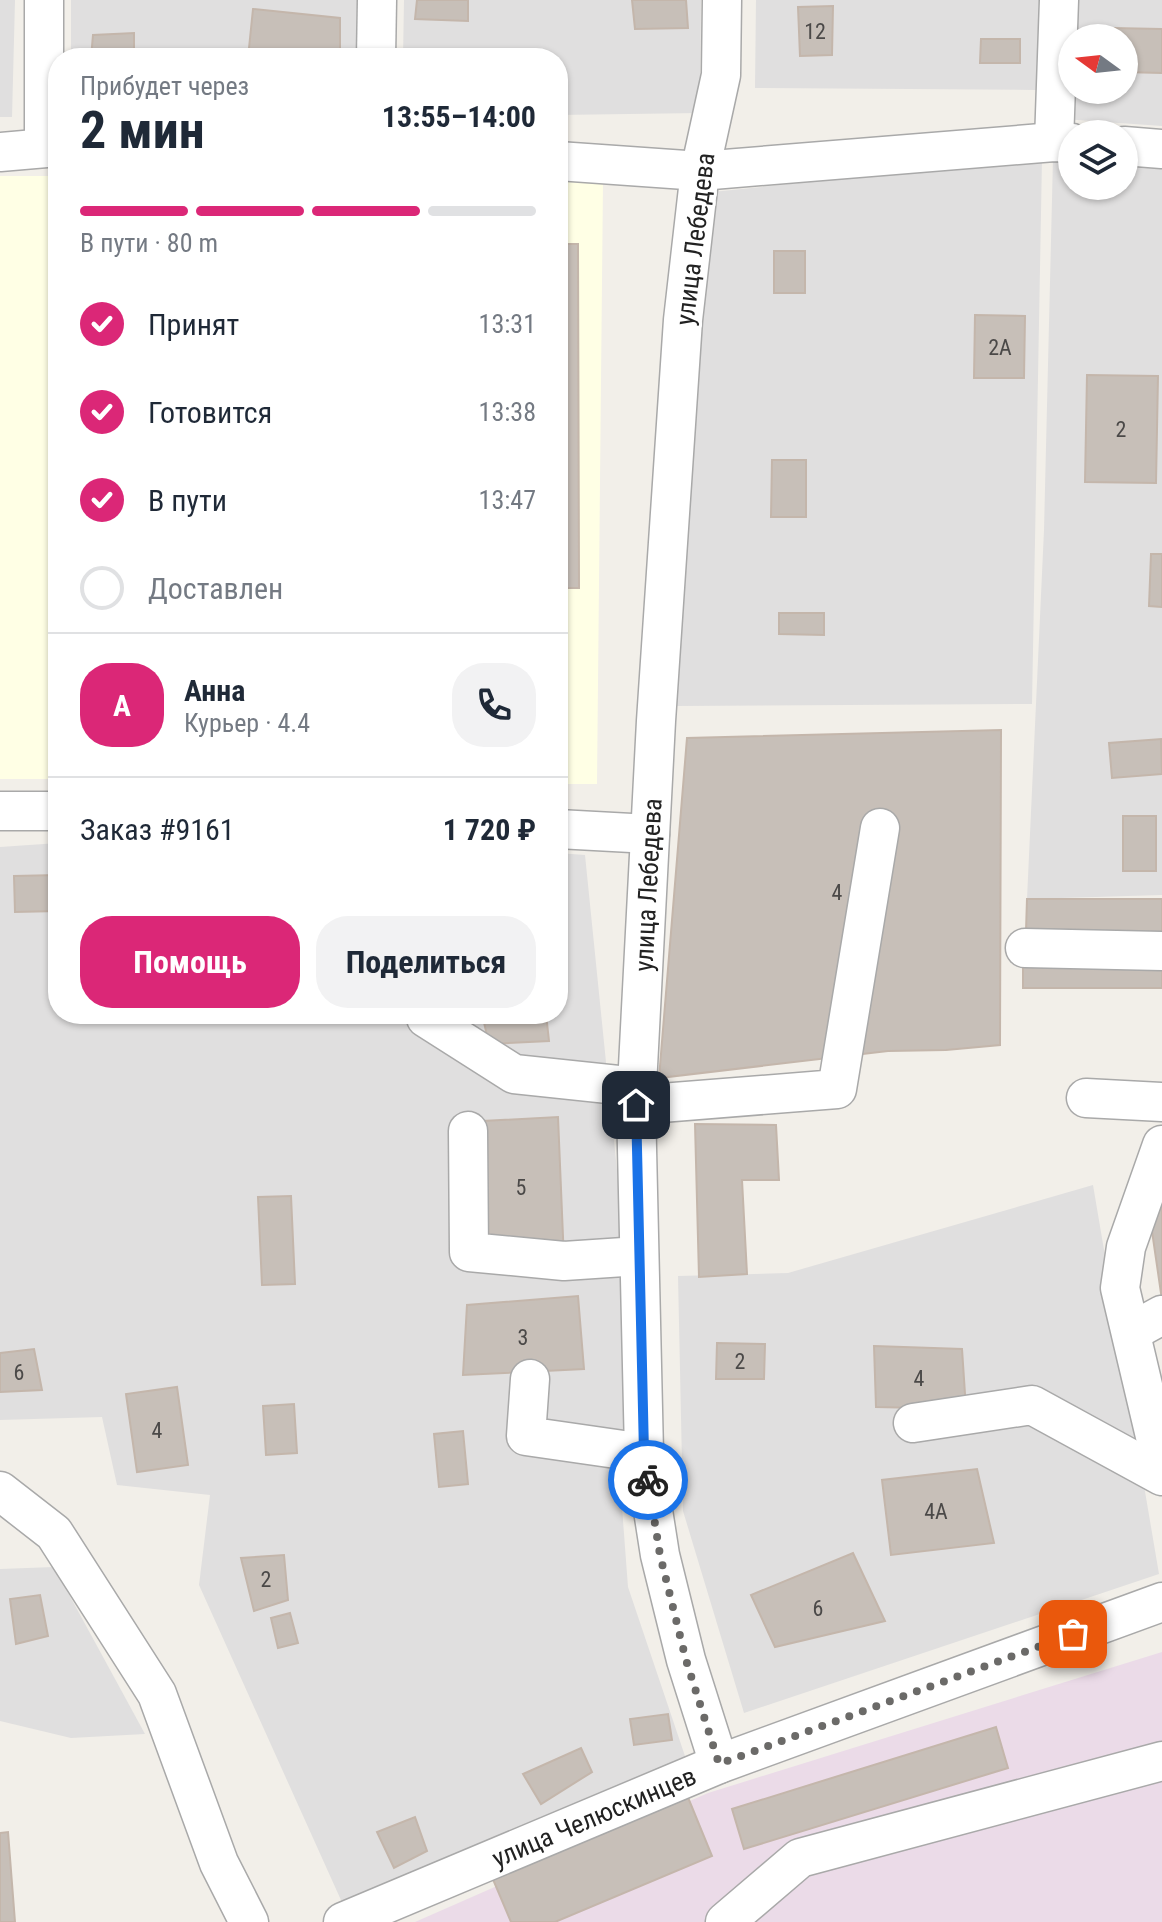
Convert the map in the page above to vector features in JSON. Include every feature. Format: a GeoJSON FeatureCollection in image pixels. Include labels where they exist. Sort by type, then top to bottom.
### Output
{"type":"FeatureCollection","features":[{"type":"Feature","properties":{"kind":"street"},"geometry":{"type":"LineString","coordinates":[[44,0],[48,84]]}},
{"type":"Feature","properties":{"kind":"street"},"geometry":{"type":"LineString","coordinates":[[376,48],[377,0]]}},
{"type":"Feature","properties":{"kind":"street","name":"улица Лебедева"},"geometry":{"type":"LineString","coordinates":[[719,1764],[686,1660],[660,1555],[644,1453],[636,1096],[683,320],[700,171],[721,75],[722,0]]}},
{"type":"Feature","properties":{"kind":"street"},"geometry":{"type":"LineString","coordinates":[[1059,0],[1062,120]]}},
{"type":"Feature","properties":{"kind":"street"},"geometry":{"type":"LineString","coordinates":[[568,162],[700,171],[1058,142]]}},
{"type":"Feature","properties":{"kind":"street"},"geometry":{"type":"LineString","coordinates":[[0,152],[48,147]]}},
{"type":"Feature","properties":{"kind":"street"},"geometry":{"type":"LineString","coordinates":[[1138,147],[1162,149]]}},
{"type":"Feature","properties":{"kind":"street"},"geometry":{"type":"LineString","coordinates":[[0,811],[48,811]]}},
{"type":"Feature","properties":{"kind":"street"},"geometry":{"type":"LineString","coordinates":[[435,1024],[514,1074],[636,1096],[837,1089],[880,828]]}},
{"type":"Feature","properties":{"kind":"street"},"geometry":{"type":"LineString","coordinates":[[568,830],[650,834]]}},
{"type":"Feature","properties":{"kind":"street"},"geometry":{"type":"LineString","coordinates":[[1025,948],[1162,951]]}},
{"type":"Feature","properties":{"kind":"street"},"geometry":{"type":"LineString","coordinates":[[1086,1098],[1162,1102]]}},
{"type":"Feature","properties":{"kind":"street"},"geometry":{"type":"LineString","coordinates":[[468,1131],[469,1252],[564,1261],[639,1256]]}},
{"type":"Feature","properties":{"kind":"street"},"geometry":{"type":"LineString","coordinates":[[1162,1145],[1126,1247],[1120,1288],[1146,1324],[1162,1466]]}},
{"type":"Feature","properties":{"kind":"street"},"geometry":{"type":"LineString","coordinates":[[530,1379],[526,1436],[644,1453]]}},
{"type":"Feature","properties":{"kind":"street"},"geometry":{"type":"LineString","coordinates":[[913,1423],[1032,1405],[1162,1476]]}},
{"type":"Feature","properties":{"kind":"street"},"geometry":{"type":"LineString","coordinates":[[8,1510],[54,1533],[157,1694],[219,1863],[249,1922]]}},
{"type":"Feature","properties":{"kind":"street","name":"улица Челюскинцев"},"geometry":{"type":"LineString","coordinates":[[343,1922],[719,1764],[1162,1602]]}},
{"type":"Feature","properties":{"kind":"street"},"geometry":{"type":"LineString","coordinates":[[725,1922],[800,1858],[1162,1761]]}},
{"type":"Feature","properties":{"kind":"shaded area"},"geometry":{"type":"Polygon","coordinates":[[[0,0],[15,0],[12,117],[0,117],[0,0]]]}},
{"type":"Feature","properties":{"kind":"shaded area"},"geometry":{"type":"Polygon","coordinates":[[[71,0],[357,0],[356,48],[71,48],[71,0]]]}},
{"type":"Feature","properties":{"kind":"shaded area"},"geometry":{"type":"Polygon","coordinates":[[[404,0],[701,0],[700,113],[568,115],[568,48],[403,48],[404,0]]]}},
{"type":"Feature","properties":{"kind":"shaded area"},"geometry":{"type":"Polygon","coordinates":[[[756,0],[1039,0],[1036,90],[755,88],[756,0]]]}},
{"type":"Feature","properties":{"kind":"shaded area"},"geometry":{"type":"Polygon","coordinates":[[[1067,0],[1162,0],[1162,126],[1138,124],[1138,120],[1063,119],[1064,104],[1138,104],[1138,24],[1066,24],[1067,0]]]}},
{"type":"Feature","properties":{"kind":"shaded area"},"geometry":{"type":"Polygon","coordinates":[[[1042,158],[1032,704],[676,706],[712,192],[1042,158]]]}},
{"type":"Feature","properties":{"kind":"shaded area"},"geometry":{"type":"Polygon","coordinates":[[[1053,158],[1058,158],[1058,200],[1138,200],[1138,163],[1162,164],[1162,895],[1027,899],[1044,530],[1053,158]]]}},
{"type":"Feature","properties":{"kind":"shaded area"},"geometry":{"type":"Polygon","coordinates":[[[0,176],[48,176],[48,779],[0,779],[0,176]]]}},
{"type":"Feature","properties":{"kind":"shaded area"},"geometry":{"type":"Polygon","coordinates":[[[568,181],[603,181],[597,784],[568,784],[568,181]]]}},
{"type":"Feature","properties":{"kind":"shaded area"},"geometry":{"type":"Polygon","coordinates":[[[48,844],[48,1024],[568,1024],[568,854],[585,855],[629,1289],[621,1494],[628,1587],[687,1762],[345,1909],[199,1585],[210,1495],[117,1485],[102,1417],[0,1420],[0,847],[48,844]]]}},
{"type":"Feature","properties":{"kind":"shaded area"},"geometry":{"type":"Polygon","coordinates":[[[1093,1185],[1159,1574],[744,1713],[683,1511],[678,1276],[788,1273],[1093,1185]]]}},
{"type":"Feature","properties":{"kind":"shaded area"},"geometry":{"type":"Polygon","coordinates":[[[54,1567],[145,1734],[71,1738],[0,1721],[0,1569],[54,1567]]]}},
{"type":"Feature","properties":{"kind":"shaded area"},"geometry":{"type":"Polygon","coordinates":[[[1162,1652],[1162,1922],[415,1922],[708,1793],[1162,1652]]]}},
{"type":"Feature","properties":{"kind":"building"},"geometry":{"type":"Polygon","coordinates":[[[417,0],[468,0],[468,21],[415,19],[417,0]]]}},
{"type":"Feature","properties":{"kind":"building"},"geometry":{"type":"Polygon","coordinates":[[[632,0],[686,0],[688,28],[635,29],[632,0]]]}},
{"type":"Feature","properties":{"kind":"building"},"geometry":{"type":"Polygon","coordinates":[[[833,6],[832,55],[800,56],[798,7],[833,6]]]}},
{"type":"Feature","properties":{"kind":"building"},"geometry":{"type":"Polygon","coordinates":[[[253,9],[340,18],[340,48],[249,48],[253,9]]]}},
{"type":"Feature","properties":{"kind":"building"},"geometry":{"type":"Polygon","coordinates":[[[1138,29],[1162,29],[1162,73],[1138,72],[1138,29]]]}},
{"type":"Feature","properties":{"kind":"building"},"geometry":{"type":"Polygon","coordinates":[[[134,33],[134,48],[92,48],[93,35],[134,33]]]}},
{"type":"Feature","properties":{"kind":"building"},"geometry":{"type":"Polygon","coordinates":[[[981,39],[1020,39],[1020,63],[980,63],[981,39]]]}},
{"type":"Feature","properties":{"kind":"building"},"geometry":{"type":"Polygon","coordinates":[[[568,244],[578,244],[579,588],[568,588],[568,244]]]}},
{"type":"Feature","properties":{"kind":"building"},"geometry":{"type":"Polygon","coordinates":[[[774,251],[805,251],[805,293],[774,293],[774,251]]]}},
{"type":"Feature","properties":{"kind":"building"},"geometry":{"type":"Polygon","coordinates":[[[975,315],[1025,316],[1024,378],[974,378],[975,315]]]}},
{"type":"Feature","properties":{"kind":"building"},"geometry":{"type":"Polygon","coordinates":[[[1087,375],[1158,376],[1156,483],[1085,482],[1087,375]]]}},
{"type":"Feature","properties":{"kind":"building"},"geometry":{"type":"Polygon","coordinates":[[[772,460],[806,460],[806,517],[771,517],[772,460]]]}},
{"type":"Feature","properties":{"kind":"building"},"geometry":{"type":"Polygon","coordinates":[[[1151,554],[1162,554],[1162,607],[1149,606],[1151,554]]]}},
{"type":"Feature","properties":{"kind":"building"},"geometry":{"type":"Polygon","coordinates":[[[779,613],[824,613],[824,635],[779,634],[779,613]]]}},
{"type":"Feature","properties":{"kind":"building"},"geometry":{"type":"Polygon","coordinates":[[[1001,730],[1000,1045],[888,1051],[659,1078],[687,738],[1001,730]]]}},
{"type":"Feature","properties":{"kind":"building"},"geometry":{"type":"Polygon","coordinates":[[[1161,739],[1162,774],[1112,778],[1109,743],[1161,739]]]}},
{"type":"Feature","properties":{"kind":"building"},"geometry":{"type":"Polygon","coordinates":[[[1123,816],[1156,816],[1156,871],[1123,871],[1123,816]]]}},
{"type":"Feature","properties":{"kind":"building"},"geometry":{"type":"Polygon","coordinates":[[[48,875],[48,911],[15,912],[14,876],[48,875]]]}},
{"type":"Feature","properties":{"kind":"building"},"geometry":{"type":"Polygon","coordinates":[[[1027,899],[1162,899],[1162,935],[1026,931],[1027,899]]]}},
{"type":"Feature","properties":{"kind":"building"},"geometry":{"type":"Polygon","coordinates":[[[1023,960],[1162,960],[1162,988],[1023,988],[1023,960]]]}},
{"type":"Feature","properties":{"kind":"building"},"geometry":{"type":"Polygon","coordinates":[[[484,1024],[547,1024],[549,1041],[489,1044],[484,1024]]]}},
{"type":"Feature","properties":{"kind":"building"},"geometry":{"type":"Polygon","coordinates":[[[558,1117],[564,1261],[479,1253],[483,1121],[558,1117]]]}},
{"type":"Feature","properties":{"kind":"building"},"geometry":{"type":"Polygon","coordinates":[[[695,1124],[776,1125],[779,1180],[742,1180],[747,1274],[699,1277],[695,1124]]]}},
{"type":"Feature","properties":{"kind":"building"},"geometry":{"type":"Polygon","coordinates":[[[1146,1190],[1162,1192],[1162,1300],[1146,1190]]]}},
{"type":"Feature","properties":{"kind":"building"},"geometry":{"type":"Polygon","coordinates":[[[291,1196],[295,1284],[262,1285],[258,1197],[291,1196]]]}},
{"type":"Feature","properties":{"kind":"building"},"geometry":{"type":"Polygon","coordinates":[[[578,1296],[584,1369],[463,1375],[467,1305],[578,1296]]]}},
{"type":"Feature","properties":{"kind":"building"},"geometry":{"type":"Polygon","coordinates":[[[717,1343],[765,1344],[764,1379],[716,1379],[717,1343]]]}},
{"type":"Feature","properties":{"kind":"building"},"geometry":{"type":"Polygon","coordinates":[[[874,1346],[962,1349],[966,1409],[876,1407],[874,1346]]]}},
{"type":"Feature","properties":{"kind":"building"},"geometry":{"type":"Polygon","coordinates":[[[34,1349],[42,1390],[0,1392],[0,1353],[34,1349]]]}},
{"type":"Feature","properties":{"kind":"building"},"geometry":{"type":"Polygon","coordinates":[[[177,1387],[188,1465],[137,1472],[126,1394],[177,1387]]]}},
{"type":"Feature","properties":{"kind":"building"},"geometry":{"type":"Polygon","coordinates":[[[294,1404],[297,1453],[266,1455],[263,1406],[294,1404]]]}},
{"type":"Feature","properties":{"kind":"building"},"geometry":{"type":"Polygon","coordinates":[[[463,1431],[468,1484],[439,1487],[434,1434],[463,1431]]]}},
{"type":"Feature","properties":{"kind":"building"},"geometry":{"type":"Polygon","coordinates":[[[977,1469],[994,1543],[891,1555],[882,1480],[977,1469]]]}},
{"type":"Feature","properties":{"kind":"building"},"geometry":{"type":"Polygon","coordinates":[[[853,1553],[885,1621],[775,1647],[751,1595],[853,1553]]]}},
{"type":"Feature","properties":{"kind":"building"},"geometry":{"type":"Polygon","coordinates":[[[284,1555],[288,1600],[254,1611],[241,1558],[284,1555]]]}},
{"type":"Feature","properties":{"kind":"building"},"geometry":{"type":"Polygon","coordinates":[[[40,1595],[48,1636],[16,1644],[10,1599],[40,1595]]]}},
{"type":"Feature","properties":{"kind":"building"},"geometry":{"type":"Polygon","coordinates":[[[290,1613],[298,1643],[278,1648],[271,1618],[290,1613]]]}},
{"type":"Feature","properties":{"kind":"building"},"geometry":{"type":"Polygon","coordinates":[[[668,1714],[672,1740],[634,1745],[630,1719],[668,1714]]]}},
{"type":"Feature","properties":{"kind":"building"},"geometry":{"type":"Polygon","coordinates":[[[996,1727],[1008,1768],[744,1849],[732,1809],[996,1727]]]}},
{"type":"Feature","properties":{"kind":"building"},"geometry":{"type":"Polygon","coordinates":[[[581,1748],[592,1772],[541,1804],[523,1774],[581,1748]]]}},
{"type":"Feature","properties":{"kind":"building"},"geometry":{"type":"Polygon","coordinates":[[[687,1795],[712,1856],[555,1922],[511,1922],[492,1877],[687,1795]]]}},
{"type":"Feature","properties":{"kind":"building"},"geometry":{"type":"Polygon","coordinates":[[[415,1817],[427,1851],[394,1868],[377,1832],[415,1817]]]}},
{"type":"Feature","properties":{"kind":"building"},"geometry":{"type":"Polygon","coordinates":[[[8,1832],[15,1922],[0,1922],[0,1833],[8,1832]]]}},
{"type":"Feature","properties":{"kind":"way so far"},"geometry":{"type":"LineString","coordinates":[[648,1480],[660,1555],[686,1660],[719,1764],[1073,1634]]}},
{"type":"Feature","properties":{"kind":"route"},"geometry":{"type":"LineString","coordinates":[[636,1105],[644,1453],[648,1480]]}}]}
